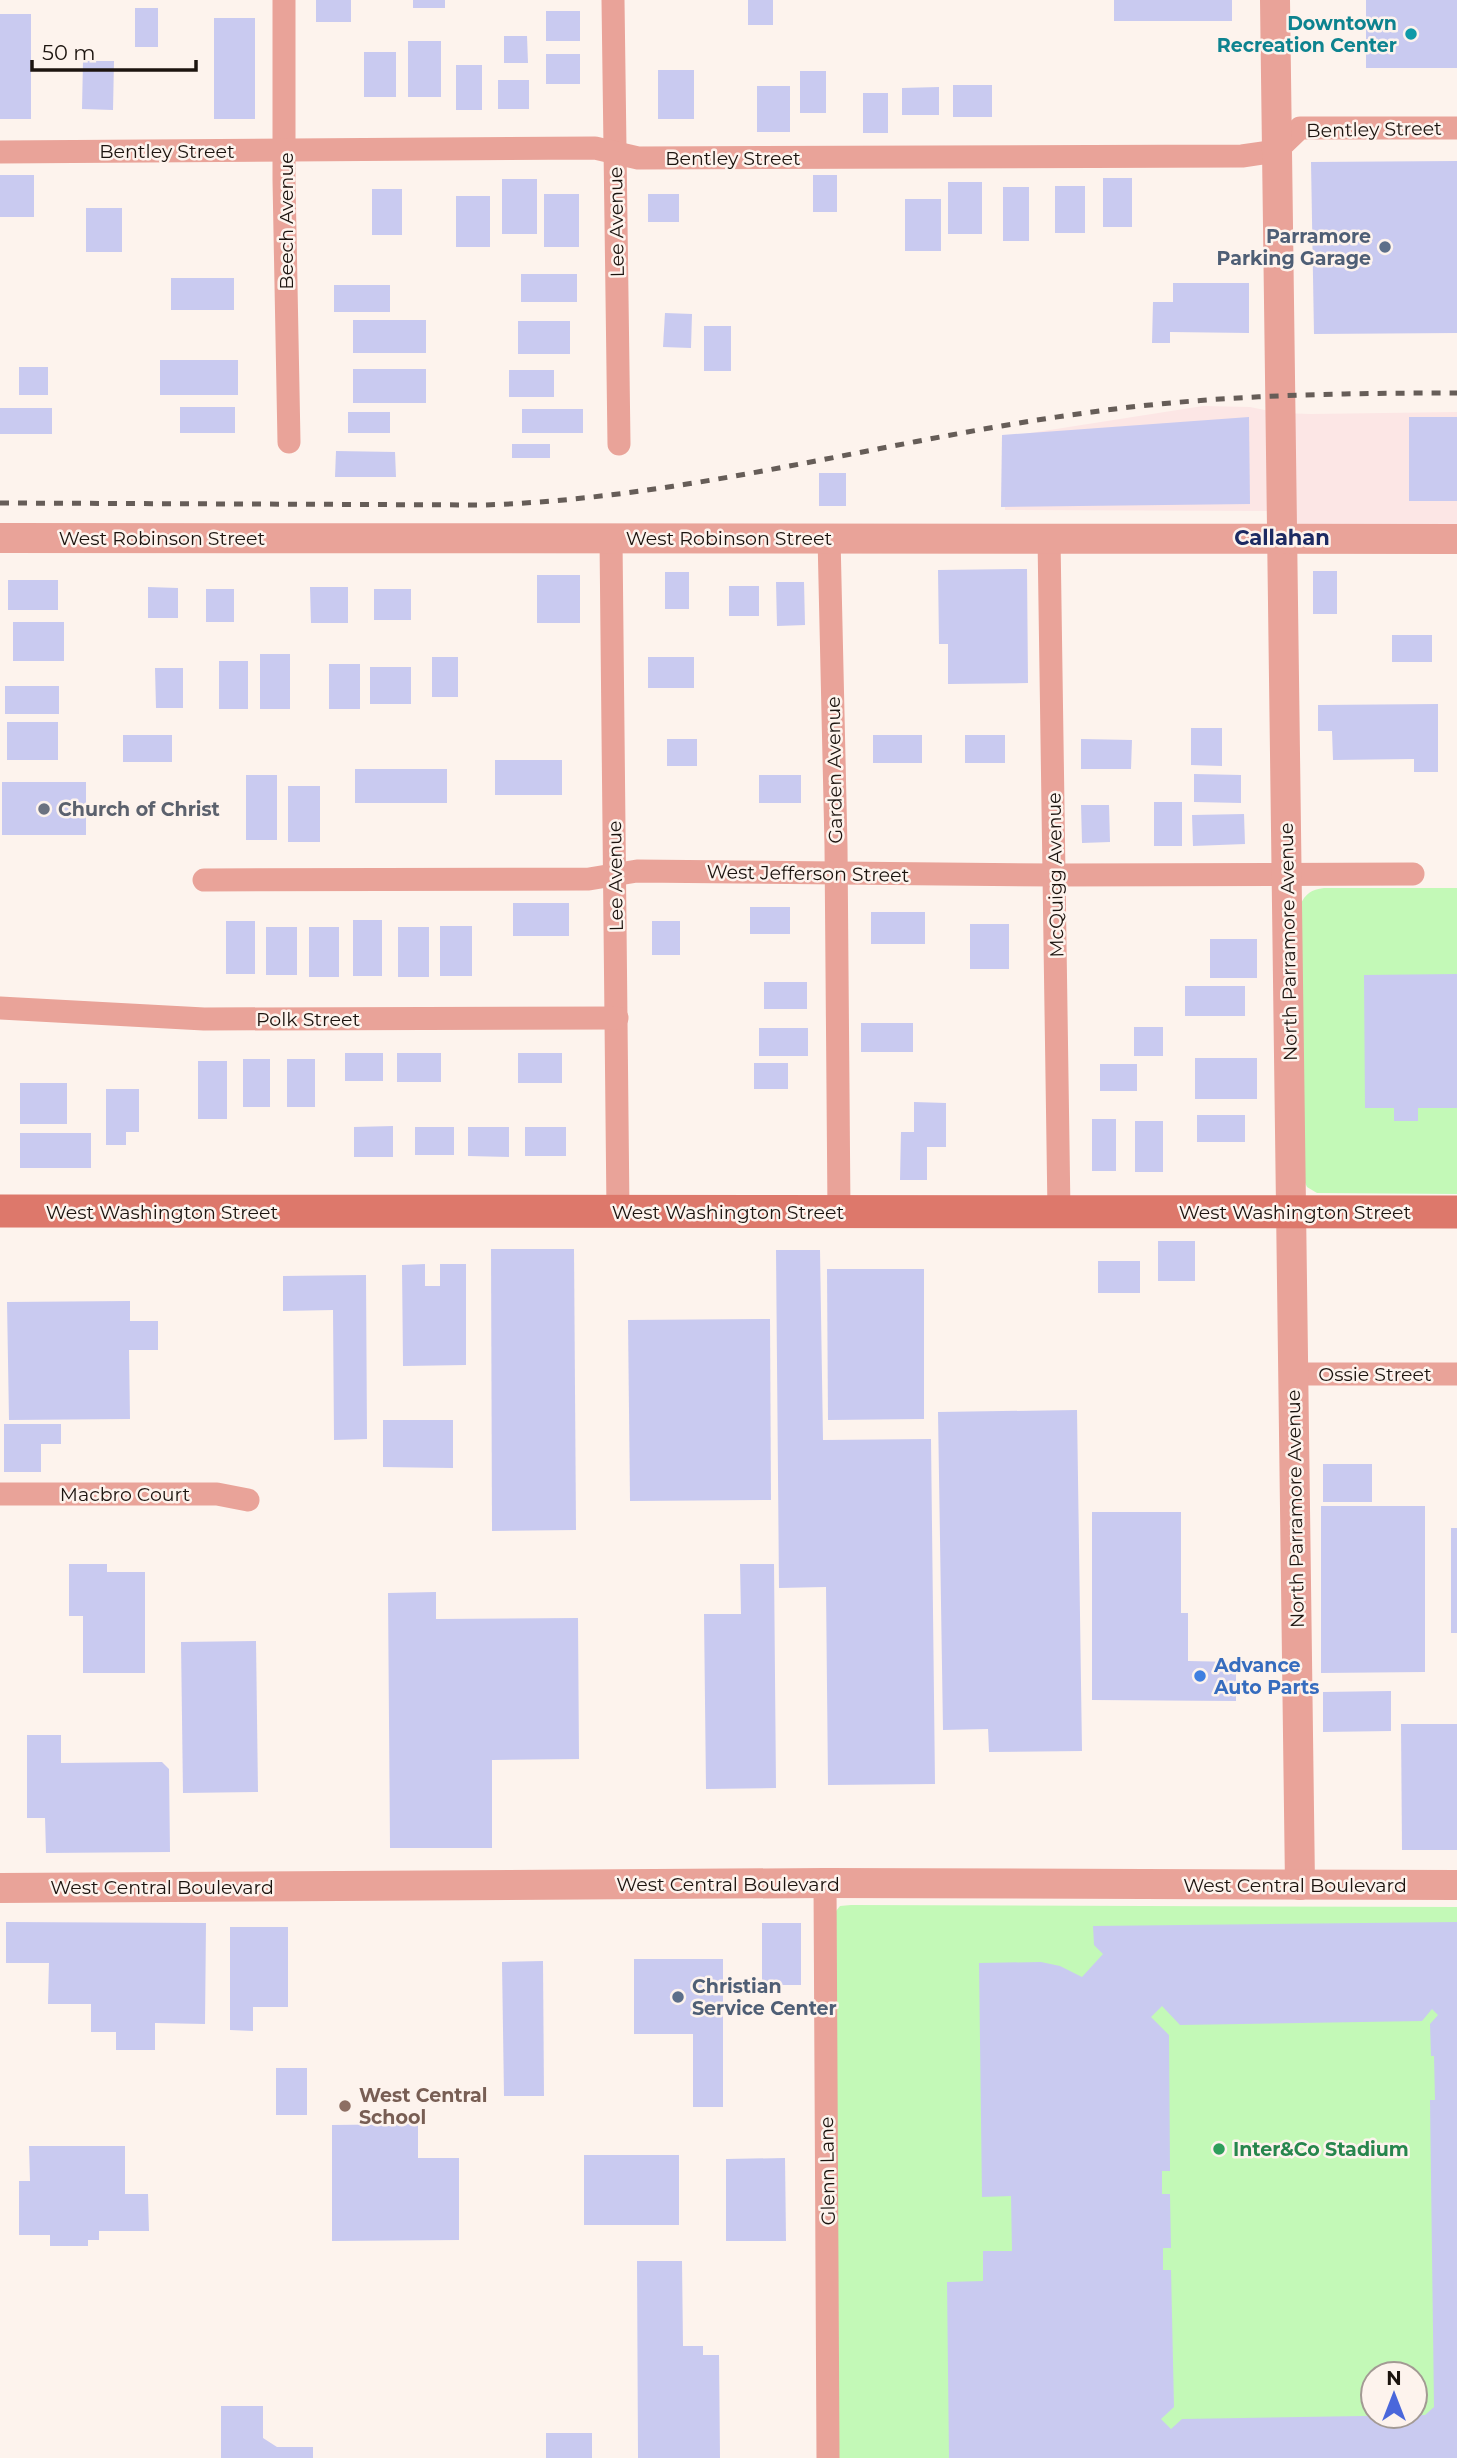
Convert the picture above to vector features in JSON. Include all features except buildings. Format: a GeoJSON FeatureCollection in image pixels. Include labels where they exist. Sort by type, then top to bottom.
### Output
{"type":"FeatureCollection","features":[{"type":"Feature","properties":{"kind":"main road","name":"West Washington Street"},"geometry":{"type":"LineString","coordinates":[[0,1210],[1457,1212]]}},
{"type":"Feature","properties":{"kind":"street","name":"Beech Avenue"},"geometry":{"type":"LineString","coordinates":[[284,0],[289,442]]}},
{"type":"Feature","properties":{"kind":"street","name":"Lee Avenue"},"geometry":{"type":"LineString","coordinates":[[613,0],[619,444]]}},
{"type":"Feature","properties":{"kind":"street","name":"North Parramore Avenue"},"geometry":{"type":"LineString","coordinates":[[1275,0],[1300,1885]]}},
{"type":"Feature","properties":{"kind":"street","name":"Bentley Street"},"geometry":{"type":"LineString","coordinates":[[0,152],[595,148],[638,159],[1241,156],[1276,150],[1300,128],[1457,128]]}},
{"type":"Feature","properties":{"kind":"street","name":"Garden Avenue"},"geometry":{"type":"LineString","coordinates":[[830,537],[839,1213]]}},
{"type":"Feature","properties":{"kind":"street","name":"McQuigg Avenue"},"geometry":{"type":"LineString","coordinates":[[1049,537],[1059,1212]]}},
{"type":"Feature","properties":{"kind":"street","name":"West Robinson Street"},"geometry":{"type":"LineString","coordinates":[[0,538],[1457,539]]}},
{"type":"Feature","properties":{"kind":"street","name":"Lee Avenue"},"geometry":{"type":"LineString","coordinates":[[611,539],[618,1212]]}},
{"type":"Feature","properties":{"kind":"street","name":"West Jefferson Street"},"geometry":{"type":"LineString","coordinates":[[204,880],[589,879],[637,871],[1055,875],[1413,874]]}},
{"type":"Feature","properties":{"kind":"street","name":"Polk Street"},"geometry":{"type":"LineString","coordinates":[[0,1008],[204,1019],[617,1018]]}},
{"type":"Feature","properties":{"kind":"street","name":"Ossie Street"},"geometry":{"type":"LineString","coordinates":[[1293,1374],[1457,1374]]}},
{"type":"Feature","properties":{"kind":"street","name":"Macbro Court"},"geometry":{"type":"LineString","coordinates":[[0,1494],[217,1494],[248,1500]]}},
{"type":"Feature","properties":{"kind":"street","name":"West Central Boulevard"},"geometry":{"type":"LineString","coordinates":[[0,1888],[825,1883],[1457,1885]]}},
{"type":"Feature","properties":{"kind":"street","name":"Glenn Lane"},"geometry":{"type":"LineString","coordinates":[[825,1883],[828,2458]]}},
{"type":"Feature","properties":{"kind":"shaded area"},"geometry":{"type":"Polygon","coordinates":[[[1203,406],[1250,407],[1280,413],[1311,414],[1457,412],[1457,535],[1282,533],[1280,511],[1005,510],[1005,437],[1203,406]]]}},
{"type":"Feature","properties":{"kind":"green space"},"geometry":{"type":"Polygon","coordinates":[[[1324,888],[1457,888],[1457,1194],[1317,1193],[1307,1187],[1302,1176],[1300,905],[1309,893],[1324,888]]]}},
{"type":"Feature","properties":{"kind":"green space","name":"Inter&Co Stadium"},"geometry":{"type":"Polygon","coordinates":[[[851,1905],[1457,1907],[1457,2458],[839,2458],[836,1911],[840,1906],[851,1905]]]}},
{"type":"Feature","properties":{"kind":"railway"},"geometry":{"type":"LineString","coordinates":[[0,503],[485,505],[562,500],[714,480],[1016,423],[1137,406],[1274,396],[1457,393]]}},
{"type":"Feature","properties":{"kind":"place","name":"Downtown Recreation Center"},"geometry":{"type":"Point","coordinates":[1411,34]}},
{"type":"Feature","properties":{"kind":"place","name":"Parramore Parking Garage"},"geometry":{"type":"Point","coordinates":[1385,247]}},
{"type":"Feature","properties":{"kind":"place","name":"Church of Christ"},"geometry":{"type":"Point","coordinates":[44,809]}},
{"type":"Feature","properties":{"kind":"place","name":"Advance Auto Parts"},"geometry":{"type":"Point","coordinates":[1200,1676]}},
{"type":"Feature","properties":{"kind":"place","name":"Christian Service Center"},"geometry":{"type":"Point","coordinates":[678,1997]}},
{"type":"Feature","properties":{"kind":"place","name":"West Central School"},"geometry":{"type":"Point","coordinates":[345,2106]}},
{"type":"Feature","properties":{"kind":"place","name":"Inter&Co Stadium"},"geometry":{"type":"Point","coordinates":[1219,2149]}},
{"type":"Feature","properties":{"kind":"district","name":"Callahan"},"geometry":{"type":"Point","coordinates":[1282,538]}}]}
